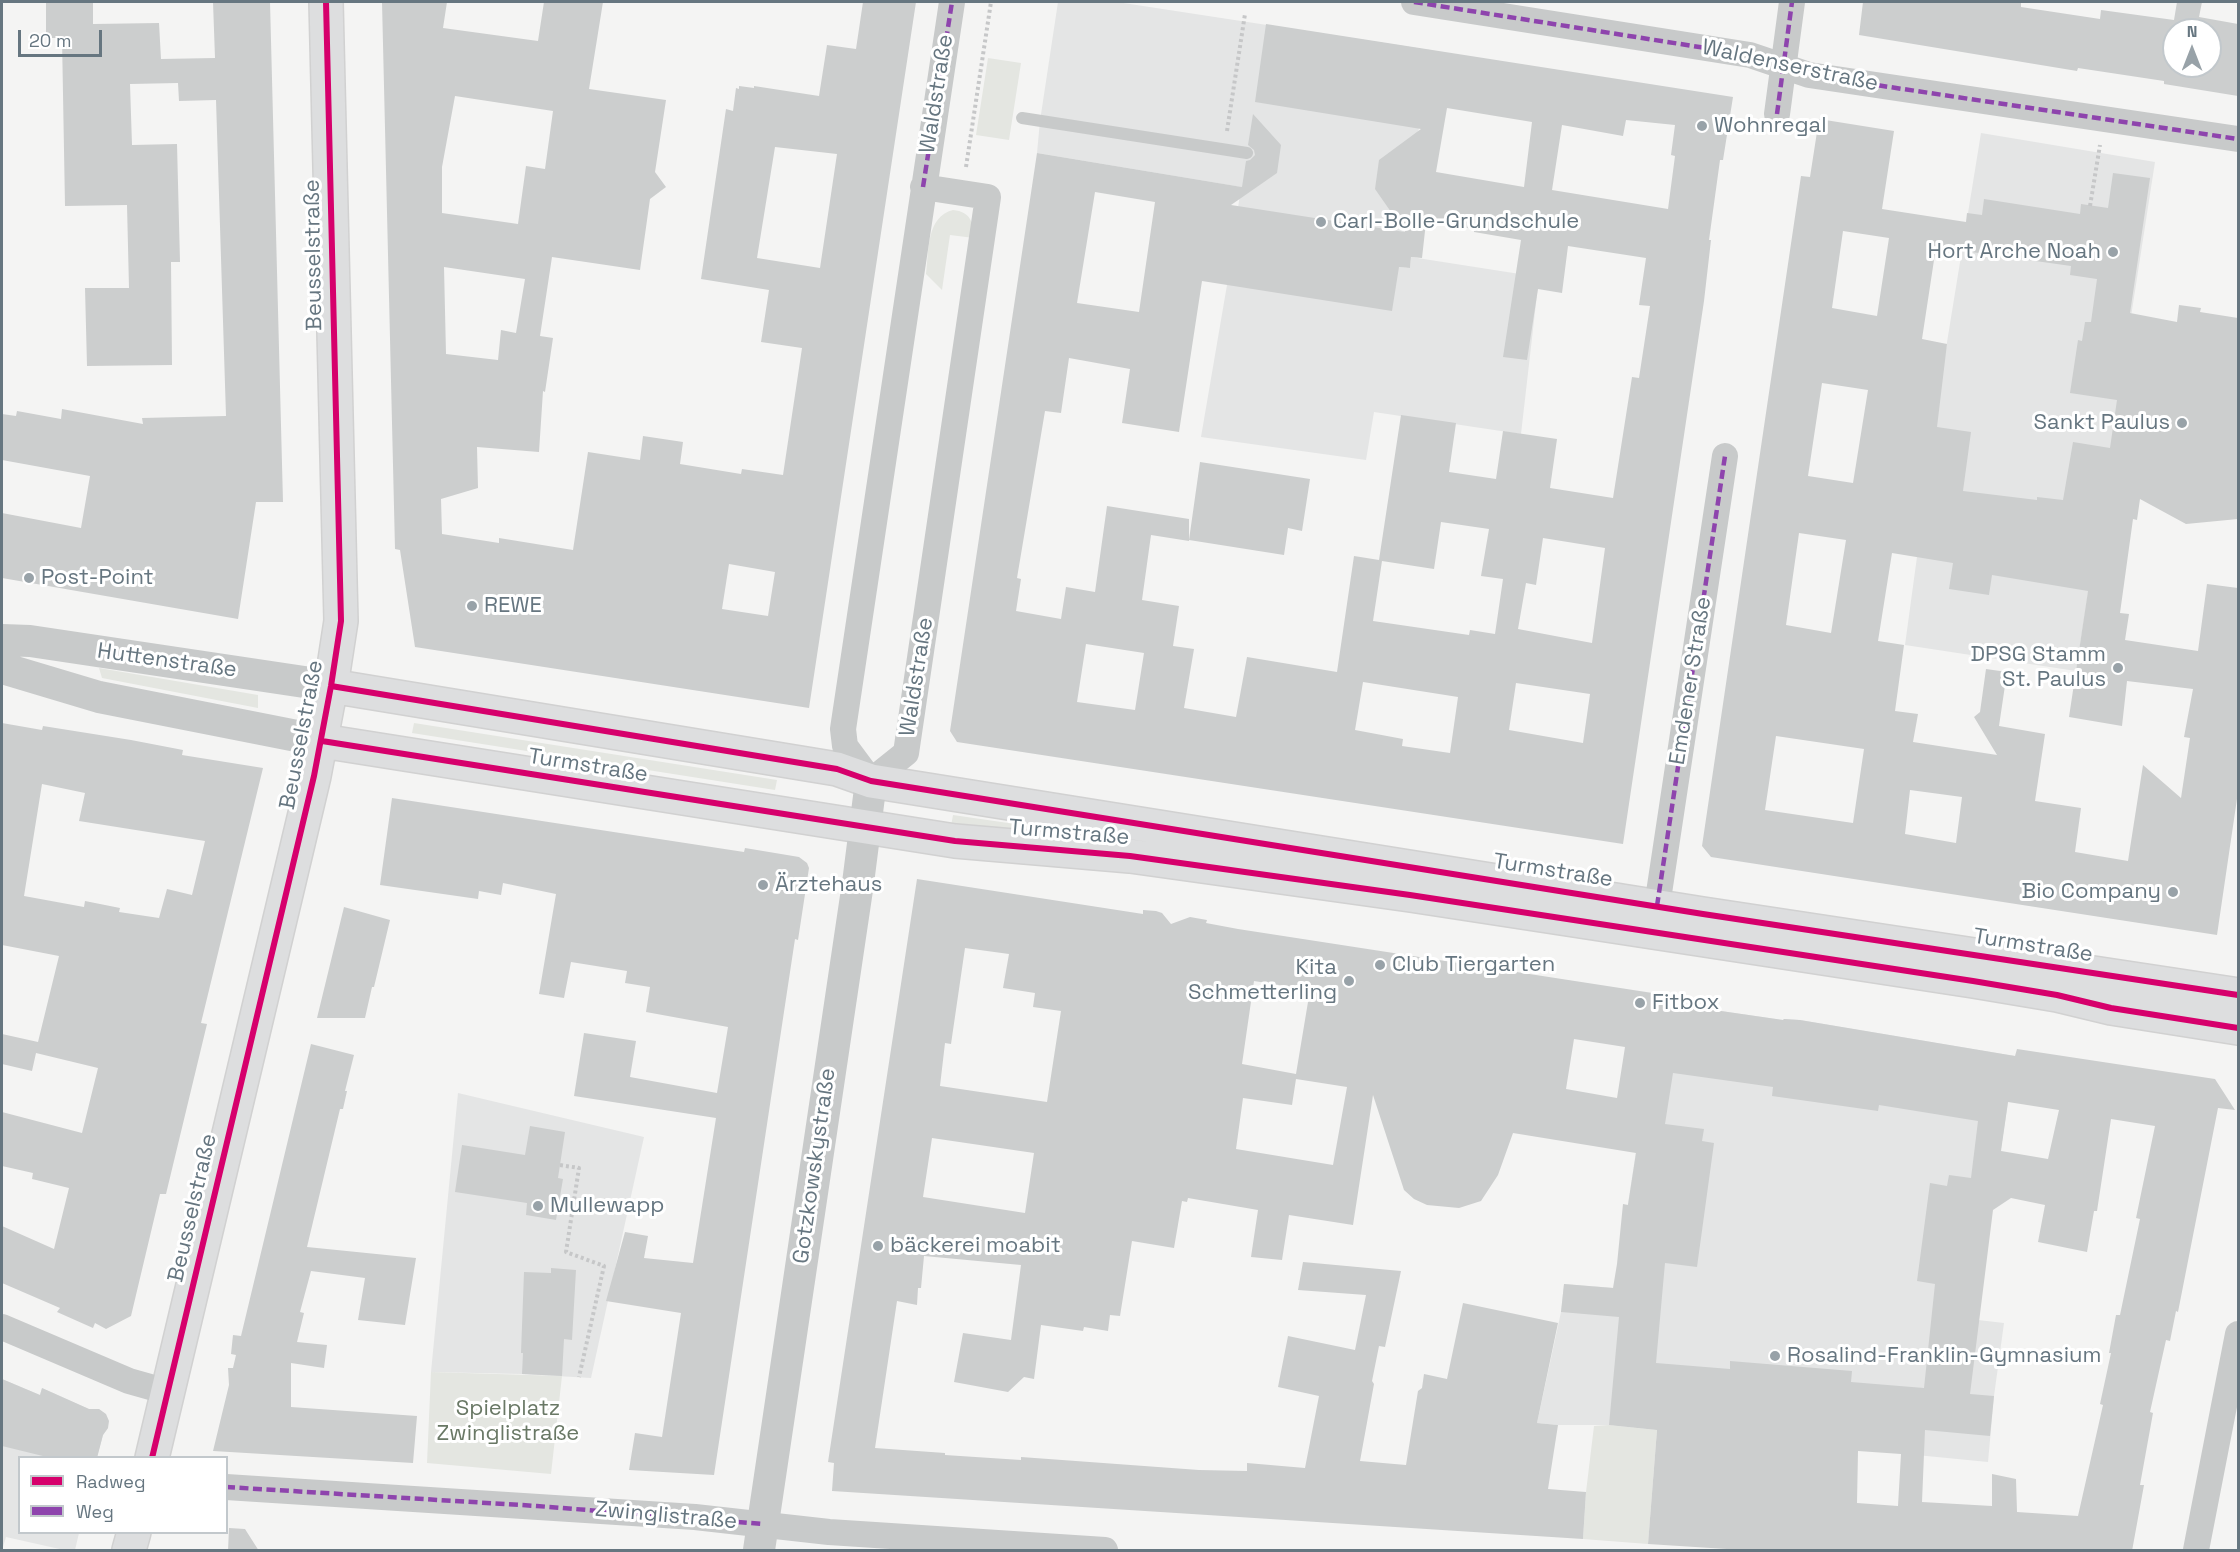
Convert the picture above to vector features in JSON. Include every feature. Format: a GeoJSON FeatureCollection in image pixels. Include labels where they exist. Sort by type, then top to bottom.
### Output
{"type":"FeatureCollection","features":[{"type":"Feature","properties":{"kind":"main road","name":"Beusselstraße"},"geometry":{"type":"LineString","coordinates":[[152,1456],[322,741],[341,621],[326,2]]}},
{"type":"Feature","properties":{"kind":"main road","name":"Turmstraße"},"geometry":{"type":"LineString","coordinates":[[332,686],[837,770],[871,781],[1657,906],[2238,995]]}},
{"type":"Feature","properties":{"kind":"main road","name":"Turmstraße"},"geometry":{"type":"LineString","coordinates":[[322,741],[955,841],[1100,853],[1422,897],[1973,981],[2057,995],[2111,1008],[2238,1028]]}},
{"type":"Feature","properties":{"kind":"main road"},"geometry":{"type":"LineString","coordinates":[[1100,853],[1106,818]]}},
{"type":"Feature","properties":{"kind":"main road"},"geometry":{"type":"LineString","coordinates":[[129,1551],[134,1534]]}},
{"type":"Feature","properties":{"kind":"street","name":"Waldstraße"},"geometry":{"type":"LineString","coordinates":[[923,187],[988,197],[906,753],[871,781],[845,746],[843,729],[923,187],[952,2]]}},
{"type":"Feature","properties":{"kind":"street","name":"Waldenserstraße"},"geometry":{"type":"LineString","coordinates":[[1414,2],[1750,55],[1809,75],[2238,139]]}},
{"type":"Feature","properties":{"kind":"street"},"geometry":{"type":"LineString","coordinates":[[1777,114],[1792,2]]}},
{"type":"Feature","properties":{"kind":"street","name":"Emdener Straße"},"geometry":{"type":"LineString","coordinates":[[1657,906],[1725,456]]}},
{"type":"Feature","properties":{"kind":"street","name":"Huttenstraße"},"geometry":{"type":"LineString","coordinates":[[2,640],[41,643],[332,686]]}},
{"type":"Feature","properties":{"kind":"street","name":"Huttenstraße"},"geometry":{"type":"LineString","coordinates":[[2,668],[99,697],[322,741]]}},
{"type":"Feature","properties":{"kind":"street","name":"Gotzkowskystraße"},"geometry":{"type":"LineString","coordinates":[[761,1537],[871,781]]}},
{"type":"Feature","properties":{"kind":"street"},"geometry":{"type":"LineString","coordinates":[[2,1327],[129,1381],[168,1392]]}},
{"type":"Feature","properties":{"kind":"street"},"geometry":{"type":"LineString","coordinates":[[2196,1551],[2238,1334]]}},
{"type":"Feature","properties":{"kind":"street","name":"Zwinglistraße"},"geometry":{"type":"LineString","coordinates":[[228,1487],[537,1506],[761,1537],[829,1532],[1105,1551]]}},
{"type":"Feature","properties":{"kind":"lane"},"geometry":{"type":"LineString","coordinates":[[1022,118],[1247,153]]}},
{"type":"Feature","properties":{"kind":"path"},"geometry":{"type":"LineString","coordinates":[[962,192],[991,2]]}},
{"type":"Feature","properties":{"kind":"path"},"geometry":{"type":"LineString","coordinates":[[1224,150],[1245,14]]}},
{"type":"Feature","properties":{"kind":"path"},"geometry":{"type":"LineString","coordinates":[[2090,206],[2100,145]]}},
{"type":"Feature","properties":{"kind":"path"},"geometry":{"type":"LineString","coordinates":[[560,1165],[579,1168],[566,1252],[604,1266],[579,1377]]}},
{"type":"Feature","properties":{"kind":"shaded area","name":"Carl-Bolle-Grundschule"},"geometry":{"type":"Polygon","coordinates":[[[1058,2],[1117,2],[1430,50],[1399,267],[1410,268],[1411,257],[1539,277],[1521,434],[1374,412],[1366,460],[1201,437],[1241,187],[1037,153],[1058,2]]]}},
{"type":"Feature","properties":{"kind":"shaded area"},"geometry":{"type":"Polygon","coordinates":[[[1981,133],[2155,162],[2076,671],[1905,645],[1942,373],[1981,133]]]}},
{"type":"Feature","properties":{"kind":"shaded area"},"geometry":{"type":"Polygon","coordinates":[[[1659,1002],[1783,1020],[1800,1020],[2015,1056],[1988,1235],[1978,1320],[2004,1323],[1988,1462],[1609,1425],[1537,1423],[1561,1312],[1564,1284],[1615,1288],[1659,1002]]]}},
{"type":"Feature","properties":{"kind":"shaded area","name":"Mullewapp"},"geometry":{"type":"Polygon","coordinates":[[[458,1093],[644,1137],[591,1378],[431,1372],[458,1093]]]}},
{"type":"Feature","properties":{"kind":"shaded area"},"geometry":{"type":"Polygon","coordinates":[[[2,1379],[40,1395],[42,1388],[89,1409],[99,1409],[106,1415],[108,1428],[103,1435],[97,1456],[18,1456],[18,1534],[79,1534],[75,1550],[64,1550],[6,1537],[2,1550],[2,1379]]]}},
{"type":"Feature","properties":{"kind":"green space"},"geometry":{"type":"Polygon","coordinates":[[[988,58],[1021,63],[1009,140],[976,135],[988,58]]]}},
{"type":"Feature","properties":{"kind":"green space"},"geometry":{"type":"Polygon","coordinates":[[[953,210],[964,213],[970,219],[974,238],[950,235],[942,290],[926,274],[930,236],[938,220],[953,210]]]}},
{"type":"Feature","properties":{"kind":"green space"},"geometry":{"type":"Polygon","coordinates":[[[99,668],[258,695],[258,708],[102,678],[99,668]]]}},
{"type":"Feature","properties":{"kind":"green space"},"geometry":{"type":"Polygon","coordinates":[[[414,723],[777,780],[775,790],[412,733],[414,723]]]}},
{"type":"Feature","properties":{"kind":"green space"},"geometry":{"type":"Polygon","coordinates":[[[953,815],[1077,833],[1079,837],[951,826],[953,815]]]}},
{"type":"Feature","properties":{"kind":"green space","name":"Spielplatz Zwinglistraße"},"geometry":{"type":"Polygon","coordinates":[[[431,1372],[562,1376],[551,1474],[427,1463],[431,1372]]]}},
{"type":"Feature","properties":{"kind":"green space"},"geometry":{"type":"Polygon","coordinates":[[[1609,1425],[1657,1430],[1648,1544],[1583,1539],[1594,1426],[1609,1425]]]}},
{"type":"Feature","properties":{"kind":"building"},"geometry":{"type":"Polygon","coordinates":[[[46,2],[93,3],[93,24],[159,23],[161,59],[215,58],[213,2],[270,2],[283,502],[256,502],[238,619],[2,578],[2,513],[81,528],[90,476],[2,460],[2,414],[16,416],[17,411],[61,419],[62,409],[143,424],[142,418],[226,416],[216,100],[179,101],[178,83],[130,84],[132,145],[177,144],[180,262],[171,262],[172,365],[87,366],[85,288],[129,288],[127,205],[65,206],[62,38],[46,38],[46,2]]]}},
{"type":"Feature","properties":{"kind":"building"},"geometry":{"type":"Polygon","coordinates":[[[382,2],[447,2],[443,28],[538,41],[544,2],[603,2],[589,89],[666,100],[655,172],[666,187],[650,199],[640,270],[552,257],[540,336],[553,338],[545,392],[543,391],[539,452],[477,447],[478,488],[441,499],[442,534],[499,543],[499,538],[573,550],[588,452],[640,460],[643,436],[683,442],[680,464],[741,474],[742,469],[783,475],[802,348],[761,342],[769,290],[701,279],[726,109],[733,111],[736,88],[739,89],[739,86],[754,88],[754,86],[819,96],[827,45],[856,49],[863,2],[916,2],[809,708],[415,647],[400,550],[395,549],[382,2]],[[455,96],[442,167],[442,213],[518,224],[526,166],[545,169],[553,111],[455,96]],[[775,147],[757,258],[820,268],[837,154],[775,147]],[[444,267],[446,354],[498,360],[501,330],[516,333],[525,279],[444,267]],[[729,564],[722,609],[768,616],[775,572],[729,564]]]}},
{"type":"Feature","properties":{"kind":"building"},"geometry":{"type":"Polygon","coordinates":[[[1863,2],[2021,2],[2021,7],[2100,19],[2101,10],[2162,18],[2162,78],[2222,78],[2222,21],[2238,24],[2238,96],[2164,84],[2164,81],[2078,68],[2077,71],[1859,35],[1863,2]]]}},
{"type":"Feature","properties":{"kind":"building"},"geometry":{"type":"Polygon","coordinates":[[[2177,2],[2202,2],[2199,17],[2205,18],[2174,18],[2177,2]]]}},
{"type":"Feature","properties":{"kind":"building"},"geometry":{"type":"Polygon","coordinates":[[[1266,24],[1733,97],[1723,160],[1720,160],[1709,240],[1711,240],[1704,301],[1623,844],[957,742],[950,731],[1037,153],[1242,187],[1246,161],[1255,155],[1254,150],[1248,145],[1253,114],[1281,145],[1277,173],[1231,205],[1405,232],[1375,189],[1379,160],[1421,129],[1255,102],[1266,24]],[[1447,108],[1436,172],[1524,187],[1532,122],[1447,108]],[[1626,120],[1623,136],[1562,125],[1552,190],[1668,209],[1675,156],[1671,155],[1675,125],[1626,120]],[[1095,192],[1077,303],[1139,312],[1155,202],[1095,192]],[[1426,222],[1422,258],[1411,257],[1410,268],[1399,267],[1392,311],[1202,281],[1179,432],[1122,423],[1130,369],[1069,358],[1061,413],[1045,411],[1017,578],[1021,579],[1016,611],[1061,619],[1066,587],[1095,592],[1107,506],[1189,519],[1189,541],[1151,535],[1142,600],[1179,606],[1173,646],[1194,649],[1184,708],[1236,717],[1247,657],[1337,672],[1354,556],[1379,560],[1401,415],[1456,423],[1449,472],[1496,479],[1503,431],[1557,439],[1550,488],[1613,498],[1632,377],[1639,378],[1650,306],[1639,305],[1646,258],[1568,246],[1562,293],[1538,289],[1527,360],[1503,357],[1521,240],[1474,232],[1474,229],[1426,222]],[[1441,522],[1434,569],[1382,561],[1373,621],[1469,635],[1470,630],[1495,634],[1503,579],[1481,576],[1489,529],[1441,522]],[[1543,538],[1536,585],[1526,583],[1518,629],[1592,643],[1605,548],[1543,538]],[[1086,644],[1077,702],[1135,710],[1144,653],[1086,644]],[[1363,682],[1355,730],[1403,739],[1402,746],[1450,753],[1458,697],[1363,682]],[[1516,683],[1509,730],[1583,743],[1590,694],[1516,683]]]}},
{"type":"Feature","properties":{"kind":"building"},"geometry":{"type":"Polygon","coordinates":[[[1819,119],[1894,131],[1882,209],[1966,222],[1967,213],[1982,215],[1984,199],[2080,214],[2081,204],[2108,208],[2113,173],[2150,178],[2130,313],[2177,322],[2179,305],[2201,308],[2200,312],[2238,318],[2238,519],[2186,524],[2140,499],[2137,520],[2133,519],[2120,613],[2129,614],[2125,640],[2198,651],[2207,584],[2238,588],[2238,792],[2217,935],[1711,857],[1702,846],[1801,176],[1810,177],[1819,119]],[[1843,231],[1832,308],[1877,316],[1889,238],[1843,231]],[[1936,247],[1922,339],[1947,344],[1937,427],[1971,432],[1963,491],[2037,500],[2037,497],[2063,500],[2073,442],[2110,448],[2117,400],[2070,393],[2078,340],[2082,341],[2085,322],[2091,322],[2097,279],[2070,275],[2071,266],[1936,247]],[[1822,383],[1808,476],[1853,483],[1868,390],[1822,383]],[[1799,533],[1786,625],[1831,633],[1846,540],[1799,533]],[[1892,553],[1878,641],[1904,645],[1895,711],[1918,714],[1913,742],[1997,755],[1974,717],[1980,712],[1986,669],[2007,672],[1999,726],[2045,734],[2035,801],[2081,808],[2075,852],[2128,861],[2143,765],[2181,798],[2190,738],[2184,737],[2193,689],[2127,681],[2122,726],[2069,717],[2088,591],[1992,575],[1989,595],[1949,589],[1953,563],[1892,553]],[[1776,736],[1765,810],[1853,823],[1864,749],[1776,736]],[[1910,790],[1905,834],[1956,843],[1962,797],[1910,790]]]}},
{"type":"Feature","properties":{"kind":"building"},"geometry":{"type":"Polygon","coordinates":[[[1200,462],[1310,479],[1302,531],[1288,528],[1284,555],[1189,540],[1200,462]]]}},
{"type":"Feature","properties":{"kind":"building"},"geometry":{"type":"Polygon","coordinates":[[[2,723],[42,730],[43,726],[131,740],[183,750],[182,755],[263,768],[201,1023],[207,1024],[166,1194],[160,1194],[131,1316],[106,1329],[95,1323],[93,1328],[57,1312],[60,1308],[2,1283],[2,1226],[54,1249],[69,1188],[32,1179],[33,1173],[2,1166],[2,1112],[82,1133],[98,1068],[36,1053],[32,1071],[2,1064],[2,1034],[38,1042],[59,956],[2,945],[2,723]],[[42,784],[24,896],[84,907],[85,901],[120,908],[119,912],[159,918],[167,889],[192,895],[205,841],[79,821],[85,793],[42,784]]]}},
{"type":"Feature","properties":{"kind":"building"},"geometry":{"type":"Polygon","coordinates":[[[392,798],[744,852],[745,848],[799,857],[807,863],[809,868],[798,940],[795,939],[714,1475],[629,1470],[635,1433],[662,1437],[681,1313],[606,1301],[625,1232],[648,1236],[644,1258],[693,1263],[716,1118],[574,1096],[584,1033],[636,1041],[630,1077],[717,1093],[728,1027],[646,1012],[650,987],[625,983],[627,971],[571,962],[564,998],[539,994],[556,894],[503,883],[501,895],[479,891],[478,899],[380,885],[392,798]]]}},
{"type":"Feature","properties":{"kind":"building"},"geometry":{"type":"Polygon","coordinates":[[[917,879],[1143,914],[1143,910],[1156,911],[1162,913],[1171,924],[1190,917],[1207,920],[1206,923],[1238,929],[1659,994],[1659,1002],[1783,1020],[1800,1020],[2015,1056],[2017,1049],[2215,1079],[2235,1110],[2218,1108],[2178,1312],[2176,1311],[2170,1341],[2166,1340],[2150,1412],[2153,1413],[2140,1485],[2144,1485],[2132,1551],[1758,1551],[1648,1544],[1657,1430],[1609,1425],[1619,1317],[1561,1312],[1564,1284],[1613,1288],[1623,1204],[1628,1205],[1636,1153],[1513,1133],[1498,1175],[1481,1201],[1459,1208],[1427,1205],[1414,1199],[1404,1190],[1373,1095],[1353,1225],[1289,1215],[1282,1260],[1251,1257],[1258,1210],[1188,1198],[1187,1202],[1182,1201],[1174,1248],[1132,1241],[1120,1316],[1110,1315],[1108,1331],[1084,1327],[1083,1331],[1041,1325],[1034,1379],[1024,1377],[1008,1392],[954,1382],[963,1333],[1011,1340],[1021,1265],[924,1256],[917,1305],[897,1301],[875,1448],[945,1453],[945,1455],[1021,1460],[1021,1457],[1199,1470],[1247,1471],[1247,1463],[1305,1468],[1319,1396],[1278,1387],[1288,1336],[1355,1350],[1366,1295],[1298,1290],[1303,1262],[1401,1271],[1385,1347],[1379,1346],[1360,1461],[1406,1465],[1418,1391],[1422,1388],[1424,1374],[1447,1379],[1463,1303],[1558,1323],[1537,1423],[1558,1425],[1548,1489],[1586,1492],[1583,1539],[832,1491],[834,1463],[828,1462],[917,879]],[[965,948],[951,1044],[945,1043],[940,1086],[1047,1102],[1061,1011],[1033,1007],[1035,993],[1003,988],[1009,954],[965,948]],[[1254,981],[1242,1064],[1296,1074],[1310,990],[1254,981]],[[1574,1039],[1566,1089],[1617,1098],[1625,1047],[1574,1039]],[[1673,1073],[1665,1124],[1704,1129],[1702,1141],[1714,1143],[1697,1267],[1665,1263],[1656,1363],[1730,1369],[1730,1361],[1852,1371],[1851,1382],[1924,1388],[1935,1284],[1917,1281],[1930,1183],[1947,1186],[1949,1175],[1971,1178],[1978,1121],[1879,1105],[1878,1111],[1772,1096],[1773,1087],[1673,1073]],[[1296,1079],[1292,1105],[1243,1098],[1236,1149],[1333,1165],[1347,1087],[1296,1079]],[[2008,1102],[2001,1151],[2048,1159],[2059,1110],[2008,1102]],[[2111,1119],[2097,1211],[2094,1211],[2087,1252],[2038,1242],[2045,1205],[2011,1198],[1993,1210],[1970,1394],[1994,1396],[1990,1436],[1925,1430],[1922,1502],[1992,1506],[1992,1474],[2016,1479],[2017,1512],[2078,1516],[2103,1405],[2100,1404],[2111,1353],[2109,1353],[2116,1315],[2120,1315],[2140,1219],[2136,1218],[2155,1126],[2111,1119]],[[932,1138],[923,1197],[1025,1213],[1034,1153],[932,1138]],[[1858,1451],[1857,1503],[1898,1506],[1901,1454],[1858,1451]]]}},
{"type":"Feature","properties":{"kind":"building"},"geometry":{"type":"Polygon","coordinates":[[[344,907],[390,920],[374,987],[372,987],[365,1018],[317,1018],[344,907]]]}},
{"type":"Feature","properties":{"kind":"building"},"geometry":{"type":"Polygon","coordinates":[[[311,1044],[354,1055],[343,1109],[340,1109],[307,1247],[416,1258],[405,1325],[358,1320],[365,1278],[311,1271],[300,1312],[304,1313],[297,1342],[327,1345],[324,1368],[291,1363],[291,1407],[417,1416],[413,1463],[213,1451],[229,1385],[228,1368],[233,1368],[236,1355],[231,1354],[233,1335],[241,1336],[311,1044]]]}},
{"type":"Feature","properties":{"kind":"building"},"geometry":{"type":"Polygon","coordinates":[[[530,1126],[565,1132],[558,1178],[563,1179],[556,1220],[526,1215],[527,1203],[455,1192],[462,1145],[525,1155],[530,1126]]]}},
{"type":"Feature","properties":{"kind":"building"},"geometry":{"type":"Polygon","coordinates":[[[551,1268],[576,1270],[572,1340],[564,1339],[562,1376],[522,1374],[524,1272],[551,1273],[551,1268]]]}},
{"type":"Feature","properties":{"kind":"building"},"geometry":{"type":"Polygon","coordinates":[[[2,1379],[40,1395],[42,1388],[89,1409],[99,1409],[106,1414],[109,1421],[98,1456],[43,1456],[2,1446],[2,1379]]]}},
{"type":"Feature","properties":{"kind":"building"},"geometry":{"type":"Polygon","coordinates":[[[229,1528],[245,1529],[259,1551],[228,1551],[229,1528]]]}},
{"type":"Feature","properties":{"kind":"marked path"},"geometry":{"type":"LineString","coordinates":[[923,187],[952,2]]}},
{"type":"Feature","properties":{"kind":"marked path"},"geometry":{"type":"LineString","coordinates":[[1414,2],[1750,55],[1809,75],[2238,139]]}},
{"type":"Feature","properties":{"kind":"marked path"},"geometry":{"type":"LineString","coordinates":[[1777,114],[1792,2]]}},
{"type":"Feature","properties":{"kind":"marked path"},"geometry":{"type":"LineString","coordinates":[[1657,906],[1725,456]]}},
{"type":"Feature","properties":{"kind":"marked path"},"geometry":{"type":"LineString","coordinates":[[228,1487],[537,1506],[763,1524]]}},
{"type":"Feature","properties":{"kind":"cycle path"},"geometry":{"type":"LineString","coordinates":[[152,1456],[314,776],[341,621],[326,2]]}},
{"type":"Feature","properties":{"kind":"cycle path"},"geometry":{"type":"LineString","coordinates":[[331,686],[837,769],[871,781],[1703,914],[2238,995]]}},
{"type":"Feature","properties":{"kind":"cycle path"},"geometry":{"type":"LineString","coordinates":[[322,741],[955,841],[1130,856],[1410,895],[1973,981],[2057,995],[2111,1008],[2238,1028]]}},
{"type":"Feature","properties":{"kind":"place","name":"Wohnregal"},"geometry":{"type":"Point","coordinates":[1702,126]}},
{"type":"Feature","properties":{"kind":"place","name":"Carl-Bolle-Grundschule"},"geometry":{"type":"Point","coordinates":[1321,222]}},
{"type":"Feature","properties":{"kind":"place","name":"Hort Arche Noah"},"geometry":{"type":"Point","coordinates":[2113,252]}},
{"type":"Feature","properties":{"kind":"place","name":"Sankt Paulus"},"geometry":{"type":"Point","coordinates":[2182,423]}},
{"type":"Feature","properties":{"kind":"place","name":"Post-Point"},"geometry":{"type":"Point","coordinates":[29,578]}},
{"type":"Feature","properties":{"kind":"place","name":"REWE"},"geometry":{"type":"Point","coordinates":[472,606]}},
{"type":"Feature","properties":{"kind":"place","name":"DPSG Stamm St. Paulus"},"geometry":{"type":"Point","coordinates":[2118,668]}},
{"type":"Feature","properties":{"kind":"place","name":"Ärztehaus"},"geometry":{"type":"Point","coordinates":[763,885]}},
{"type":"Feature","properties":{"kind":"place","name":"Bio Company"},"geometry":{"type":"Point","coordinates":[2173,892]}},
{"type":"Feature","properties":{"kind":"place","name":"Club Tiergarten"},"geometry":{"type":"Point","coordinates":[1380,965]}},
{"type":"Feature","properties":{"kind":"place","name":"Kita Schmetterling"},"geometry":{"type":"Point","coordinates":[1349,981]}},
{"type":"Feature","properties":{"kind":"place","name":"Fitbox"},"geometry":{"type":"Point","coordinates":[1640,1003]}},
{"type":"Feature","properties":{"kind":"place","name":"Mullewapp"},"geometry":{"type":"Point","coordinates":[538,1206]}},
{"type":"Feature","properties":{"kind":"place","name":"bäckerei moabit"},"geometry":{"type":"Point","coordinates":[878,1246]}},
{"type":"Feature","properties":{"kind":"place","name":"Rosalind-Franklin-Gymnasium"},"geometry":{"type":"Point","coordinates":[1775,1356]}}]}
